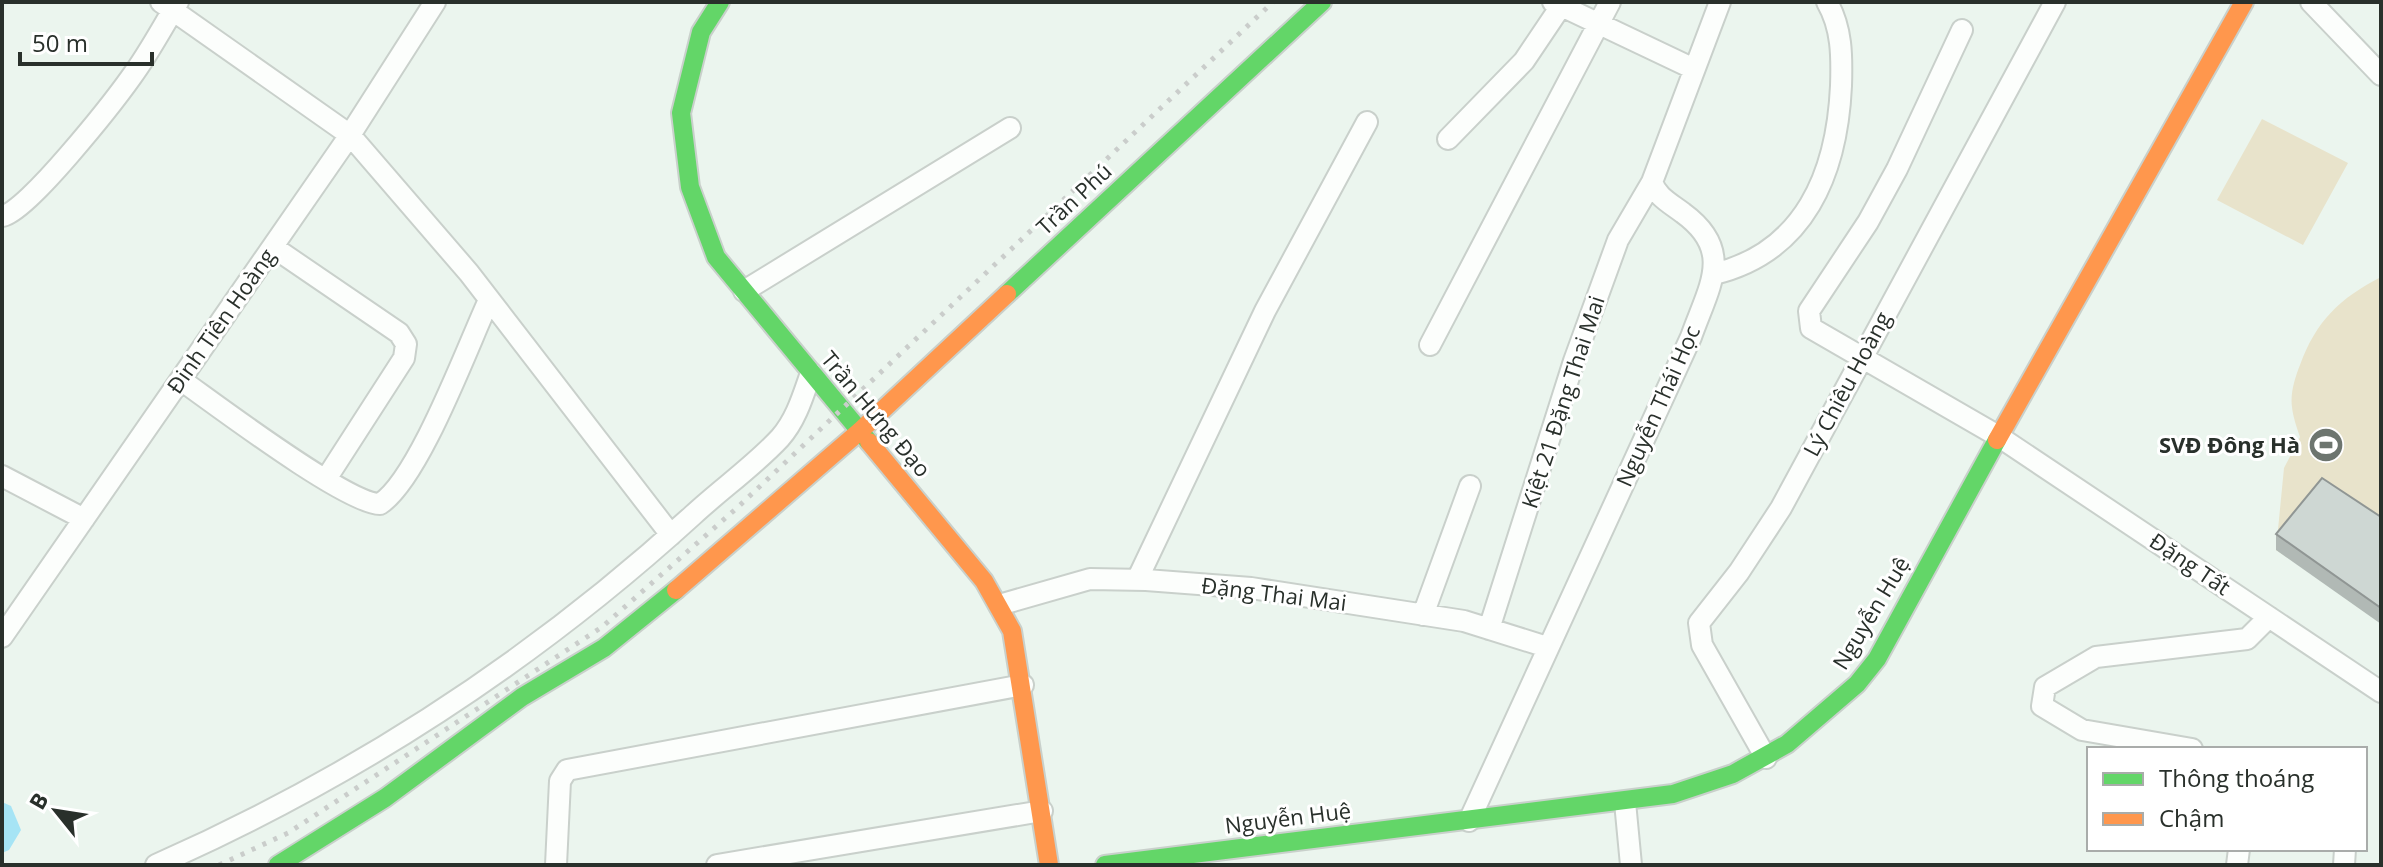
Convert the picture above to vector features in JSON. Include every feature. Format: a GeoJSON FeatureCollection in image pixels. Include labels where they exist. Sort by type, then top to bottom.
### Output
{"type":"FeatureCollection","features":[{"type":"Feature","properties":{"kind":"street","name":"Đinh Tiên Hoàng"},"geometry":{"type":"LineString","coordinates":[[2,637],[350,135],[435,2]]}},
{"type":"Feature","properties":{"kind":"street","name":"Trần Hưng Đạo"},"geometry":{"type":"LineString","coordinates":[[720,2],[701,32],[681,113],[690,187],[716,257],[999,605],[1012,631],[1023,685],[1049,865]]}},
{"type":"Feature","properties":{"kind":"street","name":"Trần Phú"},"geometry":{"type":"LineString","coordinates":[[278,865],[385,798],[522,697],[624,633],[860,431],[1322,2]]}},
{"type":"Feature","properties":{"kind":"street"},"geometry":{"type":"LineString","coordinates":[[1430,345],[1610,2]]}},
{"type":"Feature","properties":{"kind":"street"},"geometry":{"type":"LineString","coordinates":[[1652,182],[1720,2]]}},
{"type":"Feature","properties":{"kind":"street"},"geometry":{"type":"LineString","coordinates":[[1714,274],[1749,264],[1780,243],[1806,210],[1828,167],[1838,127],[1841,49],[1836,21],[1827,2]]}},
{"type":"Feature","properties":{"kind":"street","name":"Lý Chiêu Hoàng"},"geometry":{"type":"LineString","coordinates":[[1766,758],[1702,645],[1699,623],[1763,539],[2055,2]]}},
{"type":"Feature","properties":{"kind":"street","name":"Nguyễn Huệ"},"geometry":{"type":"LineString","coordinates":[[1105,865],[1625,802],[1710,785],[1766,758],[1817,725],[1851,693],[1877,659],[2082,283],[2244,2]]}},
{"type":"Feature","properties":{"kind":"street"},"geometry":{"type":"LineString","coordinates":[[2311,2],[2381,75]]}},
{"type":"Feature","properties":{"kind":"street"},"geometry":{"type":"LineString","coordinates":[[1448,139],[1524,61],[1557,4],[1694,69]]}},
{"type":"Feature","properties":{"kind":"street"},"geometry":{"type":"LineString","coordinates":[[2,216],[10,216],[23,205],[132,76],[171,5],[350,135],[489,300],[671,535]]}},
{"type":"Feature","properties":{"kind":"street","name":"Đặng Tất"},"geometry":{"type":"LineString","coordinates":[[1962,30],[1897,169],[1868,222],[1809,311],[1811,328],[1998,436],[2381,692]]}},
{"type":"Feature","properties":{"kind":"street"},"geometry":{"type":"LineString","coordinates":[[1137,580],[1265,311],[1367,122]]}},
{"type":"Feature","properties":{"kind":"street"},"geometry":{"type":"LineString","coordinates":[[744,291],[1010,128]]}},
{"type":"Feature","properties":{"kind":"street","name":"Nguyễn Thái Học"},"geometry":{"type":"LineString","coordinates":[[1469,821],[1691,337],[1714,274],[1713,244],[1700,225],[1656,193],[1652,182]]}},
{"type":"Feature","properties":{"kind":"street","name":"Kiệt 21 Đặng Thai Mai"},"geometry":{"type":"LineString","coordinates":[[1489,629],[1574,361],[1618,240],[1652,182]]}},
{"type":"Feature","properties":{"kind":"street"},"geometry":{"type":"LineString","coordinates":[[273,247],[399,333],[406,344],[404,358],[326,479]]}},
{"type":"Feature","properties":{"kind":"street"},"geometry":{"type":"LineString","coordinates":[[181,380],[326,479],[376,504],[392,493],[437,414],[489,300]]}},
{"type":"Feature","properties":{"kind":"street"},"geometry":{"type":"LineString","coordinates":[[156,865],[333,779],[446,707],[550,635],[671,535],[781,437],[798,410],[811,373]]}},
{"type":"Feature","properties":{"kind":"street"},"geometry":{"type":"LineString","coordinates":[[2,476],[84,519]]}},
{"type":"Feature","properties":{"kind":"street"},"geometry":{"type":"LineString","coordinates":[[1423,615],[1470,486]]}},
{"type":"Feature","properties":{"kind":"street","name":"Đặng Thai Mai"},"geometry":{"type":"LineString","coordinates":[[999,605],[1090,579],[1251,588],[1423,615],[1489,629],[1547,647]]}},
{"type":"Feature","properties":{"kind":"street"},"geometry":{"type":"LineString","coordinates":[[2180,747],[2082,730],[2042,706],[2045,687],[2096,657],[2247,639],[2269,617]]}},
{"type":"Feature","properties":{"kind":"street"},"geometry":{"type":"LineString","coordinates":[[556,865],[560,781],[567,770],[1023,685]]}},
{"type":"Feature","properties":{"kind":"street"},"geometry":{"type":"LineString","coordinates":[[1625,802],[1631,865]]}},
{"type":"Feature","properties":{"kind":"street"},"geometry":{"type":"LineString","coordinates":[[717,865],[1042,811]]}},
{"type":"Feature","properties":{"kind":"shaded area"},"geometry":{"type":"Polygon","coordinates":[[[2262,119],[2348,163],[2303,245],[2217,200],[2262,119]]]}},
{"type":"Feature","properties":{"kind":"shaded area","name":"SVĐ Đông Hà"},"geometry":{"type":"Polygon","coordinates":[[[2381,277],[2381,618],[2276,550],[2284,468],[2300,437],[2294,419],[2293,386],[2306,349],[2331,312],[2353,293],[2381,277]]]}},
{"type":"Feature","properties":{"kind":"water"},"geometry":{"type":"Polygon","coordinates":[[[2,802],[11,806],[21,830],[9,850],[2,853],[2,802]]]}},
{"type":"Feature","properties":{"kind":"building"},"geometry":{"type":"Polygon","coordinates":[[[2322,478],[2381,517],[2381,608],[2276,534],[2322,478]]]}},
{"type":"Feature","properties":{"kind":"railway"},"geometry":{"type":"LineString","coordinates":[[219,865],[288,833],[602,627],[738,507],[1273,2]]}},
{"type":"Feature","properties":{"kind":"traffic: fast"},"geometry":{"type":"LineString","coordinates":[[720,2],[701,32],[681,113],[690,187],[716,257],[869,442]]}},
{"type":"Feature","properties":{"kind":"traffic: fast"},"geometry":{"type":"LineString","coordinates":[[1007,294],[1322,2]]}},
{"type":"Feature","properties":{"kind":"traffic: fast"},"geometry":{"type":"LineString","coordinates":[[1105,865],[1673,794],[1733,774],[1787,744],[1857,684],[1877,659],[1997,440]]}},
{"type":"Feature","properties":{"kind":"traffic: fast"},"geometry":{"type":"LineString","coordinates":[[278,865],[385,798],[522,697],[604,648],[676,590]]}},
{"type":"Feature","properties":{"kind":"traffic: slow"},"geometry":{"type":"LineString","coordinates":[[1997,440],[2244,2]]}},
{"type":"Feature","properties":{"kind":"traffic: slow"},"geometry":{"type":"LineString","coordinates":[[676,590],[860,431],[1007,294]]}},
{"type":"Feature","properties":{"kind":"traffic: slow"},"geometry":{"type":"LineString","coordinates":[[869,442],[984,581],[1012,631],[1049,865]]}},
{"type":"Feature","properties":{"kind":"place","name":"SVĐ Đông Hà"},"geometry":{"type":"Point","coordinates":[2326,445]}}]}
